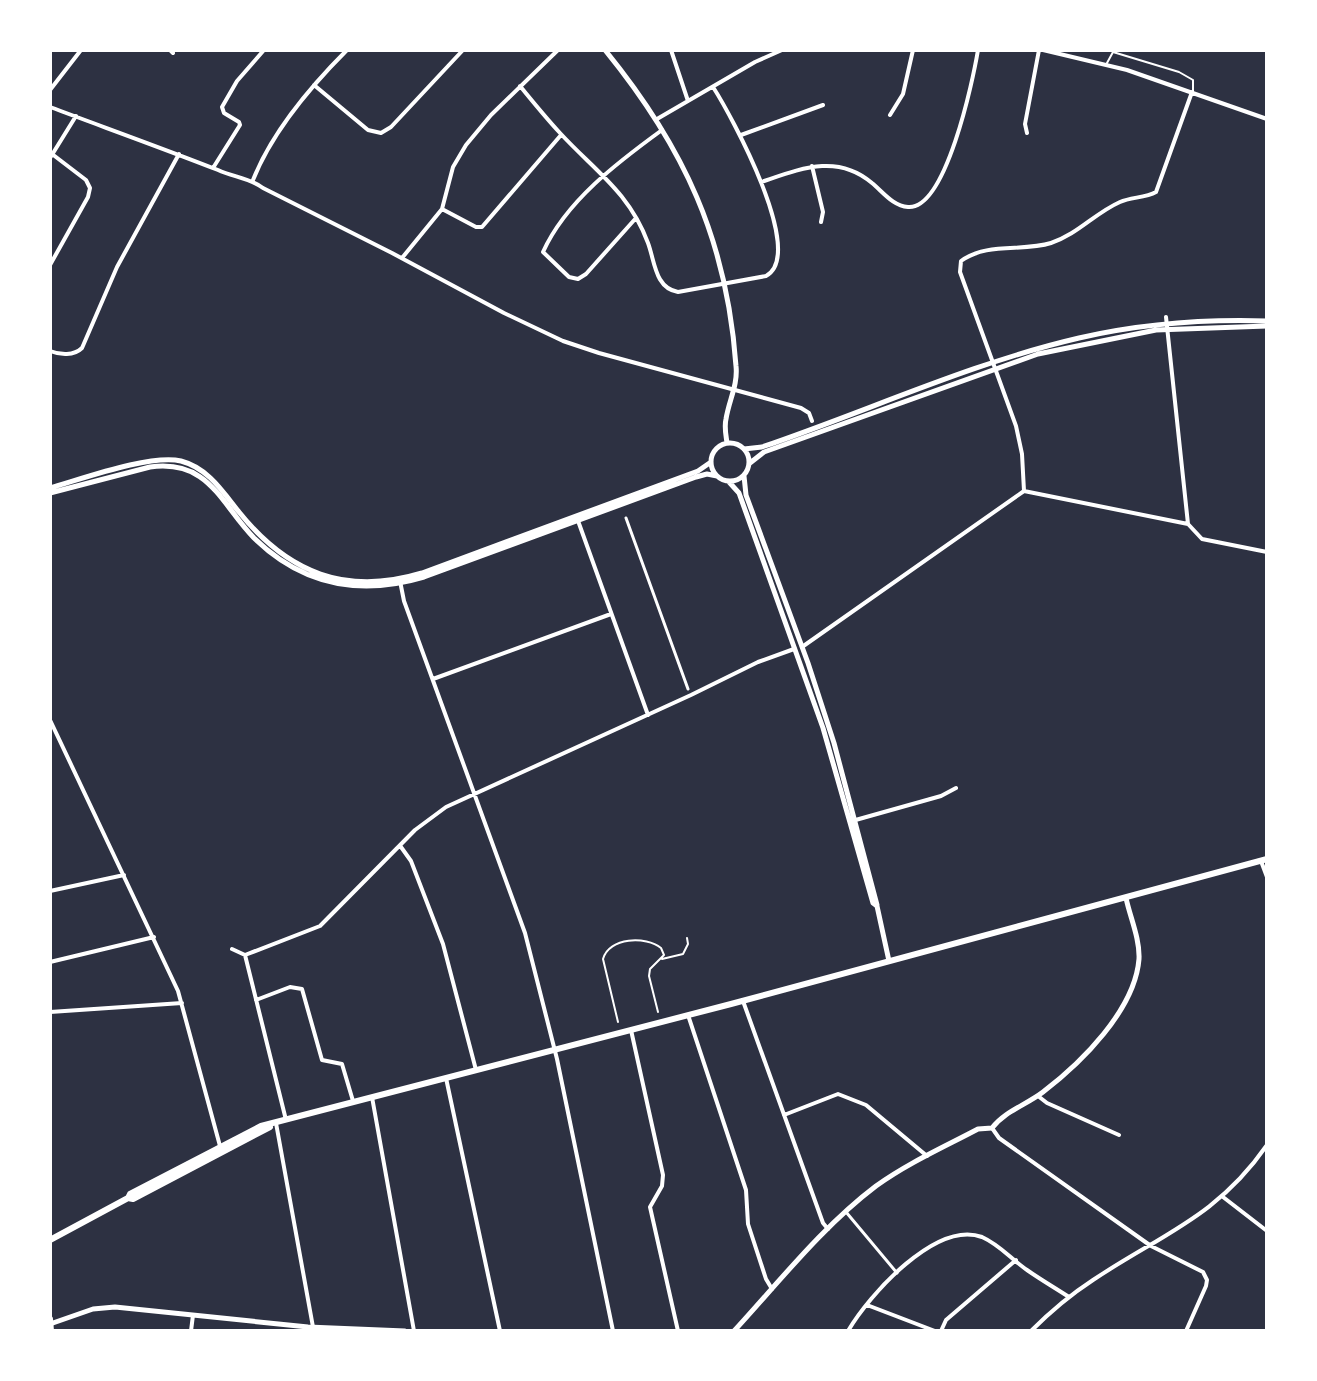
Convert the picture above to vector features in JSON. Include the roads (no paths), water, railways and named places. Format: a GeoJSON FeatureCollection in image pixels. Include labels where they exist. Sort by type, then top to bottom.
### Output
{"type":"FeatureCollection","features":[{"type":"Feature","properties":{"kind":"main road"},"geometry":{"type":"LineString","coordinates":[[51,1239],[128,1198],[133,1199],[261,1126],[743,1001],[1264,860]]}},
{"type":"Feature","properties":{"kind":"main road"},"geometry":{"type":"LineString","coordinates":[[50,1322],[51,1331]]}},
{"type":"Feature","properties":{"kind":"street"},"geometry":{"type":"LineString","coordinates":[[50,90],[81,50]]}},
{"type":"Feature","properties":{"kind":"street"},"geometry":{"type":"LineString","coordinates":[[213,168],[240,125],[224,113],[222,107],[237,81],[264,50]]}},
{"type":"Feature","properties":{"kind":"street"},"geometry":{"type":"LineString","coordinates":[[253,180],[281,129],[314,85],[347,50]]}},
{"type":"Feature","properties":{"kind":"street"},"geometry":{"type":"LineString","coordinates":[[314,85],[368,130],[381,133],[391,127],[463,50]]}},
{"type":"Feature","properties":{"kind":"street"},"geometry":{"type":"LineString","coordinates":[[402,258],[442,209],[448,180],[459,156],[482,125],[558,50]]}},
{"type":"Feature","properties":{"kind":"street"},"geometry":{"type":"LineString","coordinates":[[605,50],[664,129],[704,215],[724,283],[736,362],[734,390],[725,420],[727,443]]}},
{"type":"Feature","properties":{"kind":"street"},"geometry":{"type":"LineString","coordinates":[[671,50],[688,101]]}},
{"type":"Feature","properties":{"kind":"street"},"geometry":{"type":"LineString","coordinates":[[657,119],[780,50]]}},
{"type":"Feature","properties":{"kind":"street"},"geometry":{"type":"LineString","coordinates":[[890,115],[903,94],[913,50]]}},
{"type":"Feature","properties":{"kind":"street"},"geometry":{"type":"LineString","coordinates":[[761,182],[812,166],[837,166],[857,173],[899,205],[913,207],[923,203],[935,188],[951,152],[967,102],[978,50]]}},
{"type":"Feature","properties":{"kind":"street"},"geometry":{"type":"LineString","coordinates":[[1027,133],[1025,124],[1041,50],[1106,65],[1267,119]]}},
{"type":"Feature","properties":{"kind":"street"},"geometry":{"type":"LineString","coordinates":[[520,86],[561,135],[605,175],[636,218],[665,287],[678,292],[766,276],[777,266],[775,235],[761,182],[741,135],[713,87]]}},
{"type":"Feature","properties":{"kind":"street"},"geometry":{"type":"LineString","coordinates":[[1024,491],[1020,440],[960,272],[961,261],[983,251],[1034,247],[1052,242],[1078,231],[1121,202],[1153,194],[1192,92]]}},
{"type":"Feature","properties":{"kind":"street"},"geometry":{"type":"LineString","coordinates":[[741,135],[823,105]]}},
{"type":"Feature","properties":{"kind":"street"},"geometry":{"type":"LineString","coordinates":[[50,107],[238,178],[253,180],[263,188],[563,341],[806,410],[812,421]]}},
{"type":"Feature","properties":{"kind":"street"},"geometry":{"type":"LineString","coordinates":[[50,265],[90,188],[86,180],[51,156],[76,116]]}},
{"type":"Feature","properties":{"kind":"street"},"geometry":{"type":"LineString","coordinates":[[636,218],[578,279],[569,277],[543,252],[572,211],[605,175],[664,129]]}},
{"type":"Feature","properties":{"kind":"street"},"geometry":{"type":"LineString","coordinates":[[442,209],[476,227],[482,227],[561,135]]}},
{"type":"Feature","properties":{"kind":"street"},"geometry":{"type":"LineString","coordinates":[[50,351],[75,353],[82,348],[117,267],[179,154]]}},
{"type":"Feature","properties":{"kind":"street"},"geometry":{"type":"LineString","coordinates":[[812,166],[823,212],[821,222]]}},
{"type":"Feature","properties":{"kind":"street"},"geometry":{"type":"LineString","coordinates":[[1167,323],[1188,524]]}},
{"type":"Feature","properties":{"kind":"street"},"geometry":{"type":"LineString","coordinates":[[744,449],[767,445],[1079,338],[1167,323],[1267,324]]}},
{"type":"Feature","properties":{"kind":"street"},"geometry":{"type":"LineString","coordinates":[[889,961],[853,821],[799,647],[746,495],[744,476],[750,463],[769,450],[994,365]]}},
{"type":"Feature","properties":{"kind":"street"},"geometry":{"type":"LineString","coordinates":[[50,490],[150,467],[164,465],[188,469],[213,486],[261,544],[298,569],[327,582],[377,587],[400,582],[695,473],[711,462],[716,450],[727,443],[744,449],[750,463]]}},
{"type":"Feature","properties":{"kind":"street"},"geometry":{"type":"LineString","coordinates":[[711,462],[717,476]]}},
{"type":"Feature","properties":{"kind":"street"},"geometry":{"type":"LineString","coordinates":[[577,518],[700,476],[717,476],[729,482],[739,493],[799,647]]}},
{"type":"Feature","properties":{"kind":"street"},"geometry":{"type":"LineString","coordinates":[[729,482],[744,476]]}},
{"type":"Feature","properties":{"kind":"street"},"geometry":{"type":"LineString","coordinates":[[232,949],[245,955],[320,926],[415,830],[437,813],[758,662],[816,639],[1024,491],[1188,524],[1202,539],[1267,552]]}},
{"type":"Feature","properties":{"kind":"street"},"geometry":{"type":"LineString","coordinates":[[577,518],[648,715]]}},
{"type":"Feature","properties":{"kind":"street"},"geometry":{"type":"LineString","coordinates":[[626,518],[688,689]]}},
{"type":"Feature","properties":{"kind":"street"},"geometry":{"type":"LineString","coordinates":[[400,582],[403,598],[525,933],[555,1050],[613,1331]]}},
{"type":"Feature","properties":{"kind":"street"},"geometry":{"type":"LineString","coordinates":[[433,679],[611,614]]}},
{"type":"Feature","properties":{"kind":"street"},"geometry":{"type":"LineString","coordinates":[[50,720],[154,937],[182,1003],[222,1149]]}},
{"type":"Feature","properties":{"kind":"street"},"geometry":{"type":"LineString","coordinates":[[853,821],[941,796],[956,788]]}},
{"type":"Feature","properties":{"kind":"street"},"geometry":{"type":"LineString","coordinates":[[401,847],[411,861],[443,944],[476,1070]]}},
{"type":"Feature","properties":{"kind":"street"},"geometry":{"type":"LineString","coordinates":[[1264,860],[1267,877]]}},
{"type":"Feature","properties":{"kind":"street"},"geometry":{"type":"LineString","coordinates":[[50,891],[124,875]]}},
{"type":"Feature","properties":{"kind":"street"},"geometry":{"type":"LineString","coordinates":[[734,1331],[828,1229],[875,1187],[978,1129],[992,1128],[1000,1118],[1038,1096],[1101,1039],[1132,983],[1139,956],[1126,898]]}},
{"type":"Feature","properties":{"kind":"street"},"geometry":{"type":"LineString","coordinates":[[50,962],[154,937]]}},
{"type":"Feature","properties":{"kind":"street"},"geometry":{"type":"LineString","coordinates":[[245,955],[286,1120]]}},
{"type":"Feature","properties":{"kind":"street"},"geometry":{"type":"LineString","coordinates":[[256,1000],[290,987],[302,989],[322,1060],[342,1064],[353,1101]]}},
{"type":"Feature","properties":{"kind":"street"},"geometry":{"type":"LineString","coordinates":[[743,1001],[823,1223],[828,1229]]}},
{"type":"Feature","properties":{"kind":"street"},"geometry":{"type":"LineString","coordinates":[[50,1012],[182,1003]]}},
{"type":"Feature","properties":{"kind":"street"},"geometry":{"type":"LineString","coordinates":[[688,1015],[746,1190],[748,1224],[772,1289]]}},
{"type":"Feature","properties":{"kind":"street"},"geometry":{"type":"LineString","coordinates":[[631,1030],[663,1175],[662,1186],[650,1207],[678,1331]]}},
{"type":"Feature","properties":{"kind":"street"},"geometry":{"type":"LineString","coordinates":[[446,1078],[500,1331]]}},
{"type":"Feature","properties":{"kind":"street"},"geometry":{"type":"LineString","coordinates":[[784,1115],[838,1094],[866,1105],[927,1156]]}},
{"type":"Feature","properties":{"kind":"street"},"geometry":{"type":"LineString","coordinates":[[1038,1096],[1047,1103],[1119,1135]]}},
{"type":"Feature","properties":{"kind":"street"},"geometry":{"type":"LineString","coordinates":[[372,1097],[414,1331]]}},
{"type":"Feature","properties":{"kind":"street"},"geometry":{"type":"LineString","coordinates":[[276,1123],[313,1327]]}},
{"type":"Feature","properties":{"kind":"street"},"geometry":{"type":"LineString","coordinates":[[992,1128],[999,1138],[1151,1246],[1200,1269],[1205,1275],[1206,1286],[1186,1331]]}},
{"type":"Feature","properties":{"kind":"street"},"geometry":{"type":"LineString","coordinates":[[1031,1331],[1069,1297],[1189,1223],[1223,1197],[1267,1145]]}},
{"type":"Feature","properties":{"kind":"street"},"geometry":{"type":"LineString","coordinates":[[1223,1197],[1267,1231]]}},
{"type":"Feature","properties":{"kind":"street"},"geometry":{"type":"LineString","coordinates":[[846,1212],[897,1273]]}},
{"type":"Feature","properties":{"kind":"street"},"geometry":{"type":"LineString","coordinates":[[848,1331],[897,1273],[931,1245],[959,1234],[982,1238],[1004,1250],[1069,1297]]}},
{"type":"Feature","properties":{"kind":"street"},"geometry":{"type":"LineString","coordinates":[[867,1305],[938,1331],[946,1320],[1016,1260]]}},
{"type":"Feature","properties":{"kind":"street"},"geometry":{"type":"LineString","coordinates":[[50,1322],[105,1307],[297,1328],[405,1331]]}},
{"type":"Feature","properties":{"kind":"street"},"geometry":{"type":"LineString","coordinates":[[191,1331],[193,1315]]}},
{"type":"Feature","properties":{"kind":"lane"},"geometry":{"type":"LineString","coordinates":[[1106,65],[1113,52],[1188,75],[1194,85],[1192,92]]}},
{"type":"Feature","properties":{"kind":"lane"},"geometry":{"type":"LineString","coordinates":[[661,959],[683,954],[688,944],[687,938]]}},
{"type":"Feature","properties":{"kind":"lane"},"geometry":{"type":"LineString","coordinates":[[618,1022],[604,965],[606,951],[612,946],[641,939],[661,948],[664,955],[650,969],[649,976],[658,1012]]}}]}
